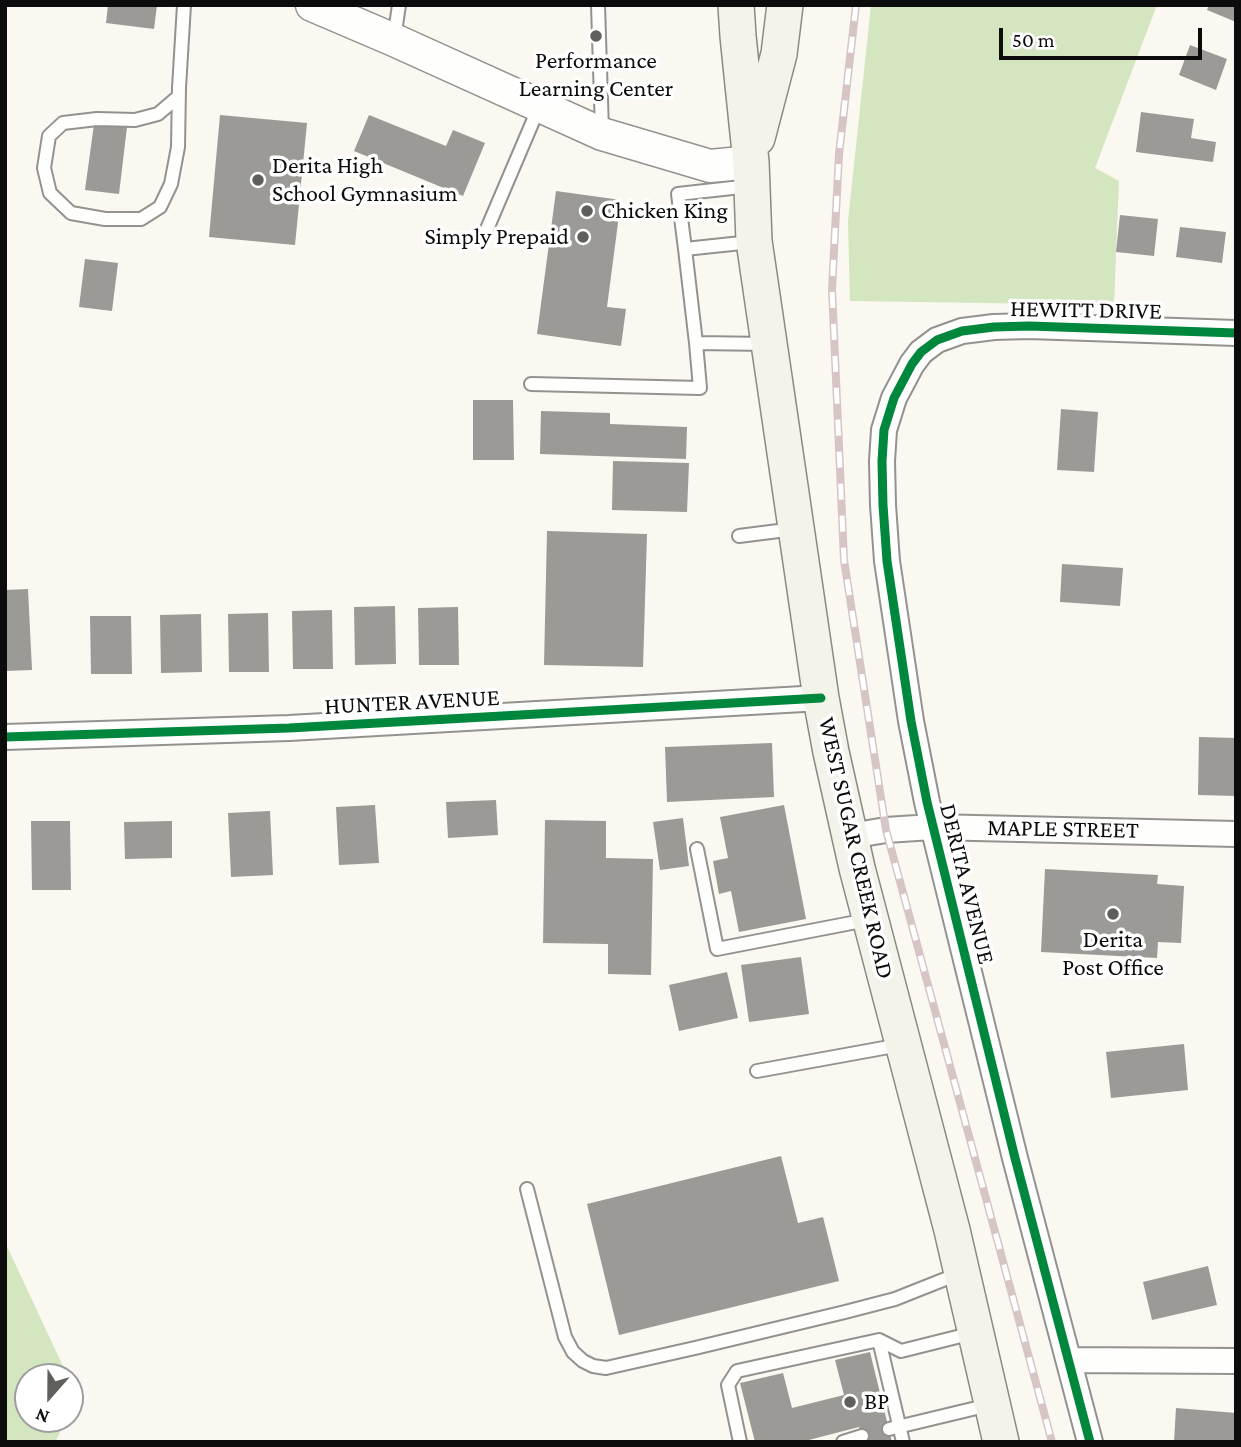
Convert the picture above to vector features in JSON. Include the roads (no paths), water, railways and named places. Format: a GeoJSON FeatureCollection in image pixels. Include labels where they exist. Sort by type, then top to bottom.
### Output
{"type":"FeatureCollection","features":[{"type":"Feature","properties":{"kind":"main road","name":"WEST SUGAR CREEK ROAD"},"geometry":{"type":"LineString","coordinates":[[736,5],[754,241],[821,698],[870,919],[962,1272],[1001,1442]]}},
{"type":"Feature","properties":{"kind":"main road","name":"WEST SUGAR CREEK ROAD"},"geometry":{"type":"LineString","coordinates":[[750,174],[779,54],[785,5]]}},
{"type":"Feature","properties":{"kind":"street"},"geometry":{"type":"LineString","coordinates":[[328,9],[602,134],[710,166],[750,174]]}},
{"type":"Feature","properties":{"kind":"street","name":"HEWITT DRIVE"},"geometry":{"type":"LineString","coordinates":[[937,340],[962,331],[1029,326],[1236,333]]}},
{"type":"Feature","properties":{"kind":"street","name":"DERITA AVENUE"},"geometry":{"type":"LineString","coordinates":[[937,340],[916,358],[894,398],[884,430],[884,519],[893,605],[911,721],[932,827],[1090,1442]]}},
{"type":"Feature","properties":{"kind":"street","name":"HUNTER AVENUE"},"geometry":{"type":"LineString","coordinates":[[5,737],[289,728],[821,698]]}},
{"type":"Feature","properties":{"kind":"street","name":"MAPLE STREET"},"geometry":{"type":"LineString","coordinates":[[850,836],[932,827],[1236,834]]}},
{"type":"Feature","properties":{"kind":"street"},"geometry":{"type":"LineString","coordinates":[[1069,1360],[1236,1361]]}},
{"type":"Feature","properties":{"kind":"lane"},"geometry":{"type":"LineString","coordinates":[[179,96],[158,114],[135,120],[97,119],[63,123],[49,136],[44,168],[50,193],[71,213],[105,219],[141,219],[160,207],[171,184],[178,147],[184,5]]}},
{"type":"Feature","properties":{"kind":"lane"},"geometry":{"type":"LineString","coordinates":[[394,40],[399,5]]}},
{"type":"Feature","properties":{"kind":"lane"},"geometry":{"type":"LineString","coordinates":[[598,5],[602,134]]}},
{"type":"Feature","properties":{"kind":"lane"},"geometry":{"type":"LineString","coordinates":[[487,229],[540,106]]}},
{"type":"Feature","properties":{"kind":"lane"},"geometry":{"type":"LineString","coordinates":[[531,384],[700,388],[678,194],[750,174]]}},
{"type":"Feature","properties":{"kind":"lane"},"geometry":{"type":"LineString","coordinates":[[685,249],[754,241]]}},
{"type":"Feature","properties":{"kind":"lane"},"geometry":{"type":"LineString","coordinates":[[696,343],[768,344]]}},
{"type":"Feature","properties":{"kind":"lane"},"geometry":{"type":"LineString","coordinates":[[739,536],[796,529]]}},
{"type":"Feature","properties":{"kind":"lane"},"geometry":{"type":"LineString","coordinates":[[697,849],[717,949],[870,919]]}},
{"type":"Feature","properties":{"kind":"lane"},"geometry":{"type":"LineString","coordinates":[[757,1071],[903,1045]]}},
{"type":"Feature","properties":{"kind":"lane"},"geometry":{"type":"LineString","coordinates":[[527,1189],[565,1337],[573,1352],[593,1366],[606,1368],[845,1312],[895,1299],[962,1272]]}},
{"type":"Feature","properties":{"kind":"lane"},"geometry":{"type":"LineString","coordinates":[[740,1442],[728,1385],[737,1371],[879,1340],[901,1351],[975,1332]]}},
{"type":"Feature","properties":{"kind":"lane"},"geometry":{"type":"LineString","coordinates":[[879,1340],[894,1428],[903,1442]]}},
{"type":"Feature","properties":{"kind":"lane"},"geometry":{"type":"LineString","coordinates":[[894,1428],[992,1404]]}},
{"type":"Feature","properties":{"kind":"lane"},"geometry":{"type":"LineString","coordinates":[[843,1442],[862,1436]]}},
{"type":"Feature","properties":{"kind":"railway"},"geometry":{"type":"LineString","coordinates":[[856,5],[839,154],[832,289],[844,560],[886,830],[1052,1442]]}},
{"type":"Feature","properties":{"kind":"place","name":"Performance Learning Center"},"geometry":{"type":"Point","coordinates":[596,36]}},
{"type":"Feature","properties":{"kind":"place","name":"Derita High School Gymnasium"},"geometry":{"type":"Point","coordinates":[258,180]}},
{"type":"Feature","properties":{"kind":"place","name":"Chicken King"},"geometry":{"type":"Point","coordinates":[587,211]}},
{"type":"Feature","properties":{"kind":"place","name":"Simply Prepaid"},"geometry":{"type":"Point","coordinates":[583,237]}},
{"type":"Feature","properties":{"kind":"place","name":"Derita Post Office"},"geometry":{"type":"Point","coordinates":[1113,914]}},
{"type":"Feature","properties":{"kind":"place","name":"BP"},"geometry":{"type":"Point","coordinates":[850,1402]}}]}
